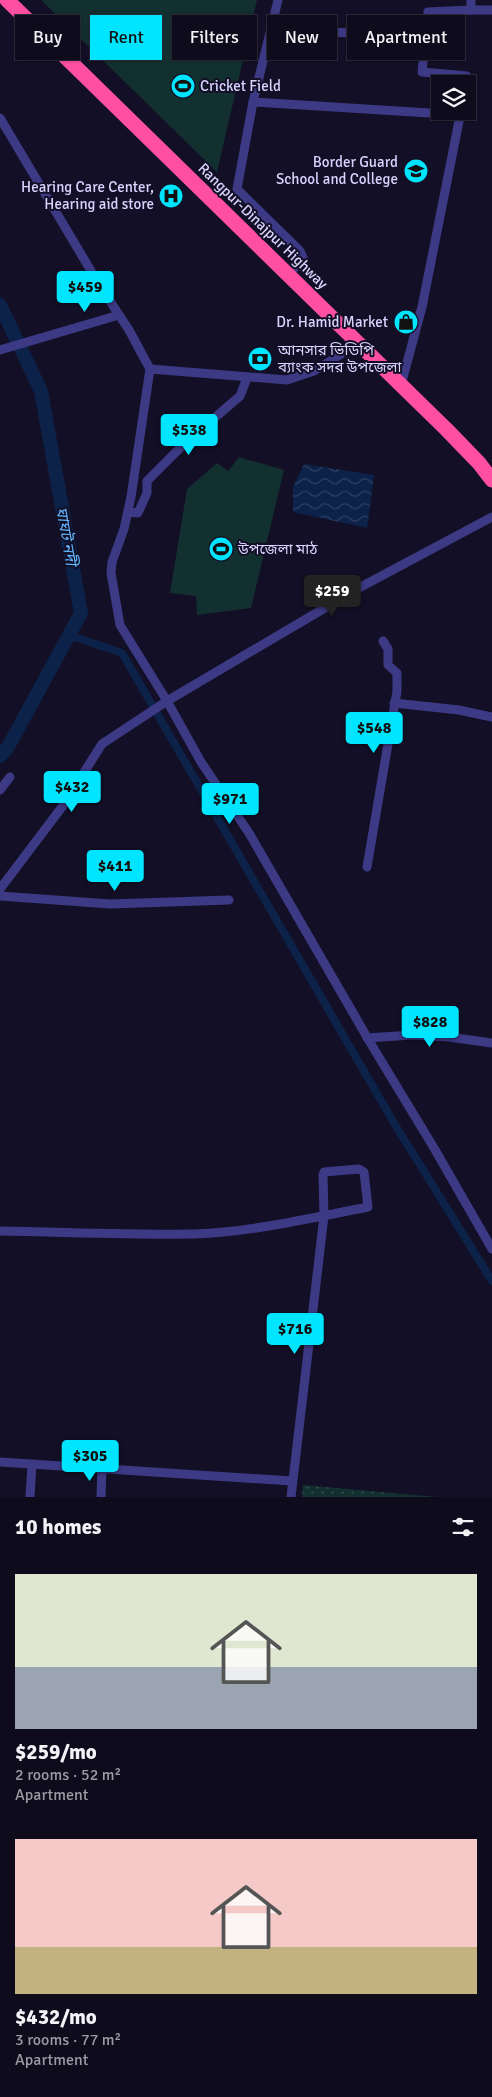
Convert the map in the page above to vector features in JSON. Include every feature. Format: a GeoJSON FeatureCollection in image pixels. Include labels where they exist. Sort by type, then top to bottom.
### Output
{"type":"FeatureCollection","features":[{"type":"Feature","properties":{"kind":"highway","name":"Rangpur-Dinajpur Highway"},"geometry":{"type":"LineString","coordinates":[[6,0],[402,385],[479,463],[492,480]]}},
{"type":"Feature","properties":{"kind":"street"},"geometry":{"type":"LineString","coordinates":[[274,15],[278,0]]}},
{"type":"Feature","properties":{"kind":"street"},"geometry":{"type":"LineString","coordinates":[[470,10],[471,0]]}},
{"type":"Feature","properties":{"kind":"street"},"geometry":{"type":"LineString","coordinates":[[428,15],[428,12],[492,10]]}},
{"type":"Feature","properties":{"kind":"street"},"geometry":{"type":"LineString","coordinates":[[267,44],[253,102],[237,189],[300,251],[304,260],[287,274]]}},
{"type":"Feature","properties":{"kind":"street"},"geometry":{"type":"LineString","coordinates":[[423,60],[422,72],[456,75]]}},
{"type":"Feature","properties":{"kind":"street"},"geometry":{"type":"LineString","coordinates":[[253,102],[431,111]]}},
{"type":"Feature","properties":{"kind":"street"},"geometry":{"type":"LineString","coordinates":[[0,118],[150,369],[128,512],[110,574],[120,625],[201,762],[249,833],[367,1038],[492,1249]]}},
{"type":"Feature","properties":{"kind":"street"},"geometry":{"type":"LineString","coordinates":[[402,385],[422,306],[460,120]]}},
{"type":"Feature","properties":{"kind":"street"},"geometry":{"type":"LineString","coordinates":[[0,350],[119,316]]}},
{"type":"Feature","properties":{"kind":"street"},"geometry":{"type":"LineString","coordinates":[[150,369],[287,380],[314,371],[343,354],[353,338]]}},
{"type":"Feature","properties":{"kind":"street"},"geometry":{"type":"LineString","coordinates":[[128,512],[138,513],[147,493],[147,481],[182,446],[240,396],[247,378]]}},
{"type":"Feature","properties":{"kind":"street"},"geometry":{"type":"LineString","coordinates":[[0,889],[62,807],[102,744],[165,702],[356,589],[492,517]]}},
{"type":"Feature","properties":{"kind":"street"},"geometry":{"type":"LineString","coordinates":[[367,867],[394,703],[397,673],[388,665],[388,649],[383,641]]}},
{"type":"Feature","properties":{"kind":"street"},"geometry":{"type":"LineString","coordinates":[[394,703],[459,710],[492,716]]}},
{"type":"Feature","properties":{"kind":"street"},"geometry":{"type":"LineString","coordinates":[[0,790],[10,777]]}},
{"type":"Feature","properties":{"kind":"street"},"geometry":{"type":"LineString","coordinates":[[0,896],[110,904],[229,900]]}},
{"type":"Feature","properties":{"kind":"street"},"geometry":{"type":"LineString","coordinates":[[367,1038],[412,1035],[449,1037],[492,1043]]}},
{"type":"Feature","properties":{"kind":"street"},"geometry":{"type":"LineString","coordinates":[[0,1231],[196,1234],[236,1230],[324,1216],[368,1207],[364,1172],[359,1169],[324,1172],[322,1175],[324,1216],[291,1497]]}},
{"type":"Feature","properties":{"kind":"street"},"geometry":{"type":"LineString","coordinates":[[0,1462],[292,1481]]}},
{"type":"Feature","properties":{"kind":"street"},"geometry":{"type":"LineString","coordinates":[[30,1497],[32,1464]]}},
{"type":"Feature","properties":{"kind":"street"},"geometry":{"type":"LineString","coordinates":[[100,1497],[102,1468]]}},
{"type":"Feature","properties":{"kind":"green space","name":"Cricket Field"},"geometry":{"type":"Polygon","coordinates":[[[41,0],[257,0],[254,15],[172,15],[172,60],[243,60],[217,172],[102,60],[162,60],[162,15],[90,15],[90,48],[80,38],[80,15],[56,15],[41,0]]]}},
{"type":"Feature","properties":{"kind":"green space","name":"উপজেলা মাঠ"},"geometry":{"type":"Polygon","coordinates":[[[239,457],[284,470],[251,608],[197,615],[196,596],[170,593],[187,489],[217,463],[228,471],[239,457]]]}},
{"type":"Feature","properties":{"kind":"green space"},"geometry":{"type":"Polygon","coordinates":[[[303,1485],[437,1497],[302,1497],[303,1485]]]}},
{"type":"Feature","properties":{"kind":"water"},"geometry":{"type":"Polygon","coordinates":[[[304,464],[374,475],[367,528],[293,512],[293,487],[304,464]]]}},
{"type":"Feature","properties":{"kind":"waterway","name":"ঘাঘট নদী"},"geometry":{"type":"LineString","coordinates":[[0,305],[41,391],[81,613],[8,747],[0,756]]}},
{"type":"Feature","properties":{"kind":"waterway"},"geometry":{"type":"LineString","coordinates":[[69,635],[122,653],[394,1123],[492,1281]]}},
{"type":"Feature","properties":{"kind":"place","name":"Cricket Field"},"geometry":{"type":"Point","coordinates":[183,86]}},
{"type":"Feature","properties":{"kind":"place","name":"Border Guard School and College"},"geometry":{"type":"Point","coordinates":[416,171]}},
{"type":"Feature","properties":{"kind":"place","name":"Hearing Care Center, Hearing aid store"},"geometry":{"type":"Point","coordinates":[171,196]}},
{"type":"Feature","properties":{"kind":"place","name":"Dr. Hamid Market"},"geometry":{"type":"Point","coordinates":[406,322]}},
{"type":"Feature","properties":{"kind":"place","name":"আনসার ভিডিপি ব্যাংক সদর উপজেলা"},"geometry":{"type":"Point","coordinates":[260,359]}},
{"type":"Feature","properties":{"kind":"place","name":"উপজেলা মাঠ"},"geometry":{"type":"Point","coordinates":[221,549]}}]}
